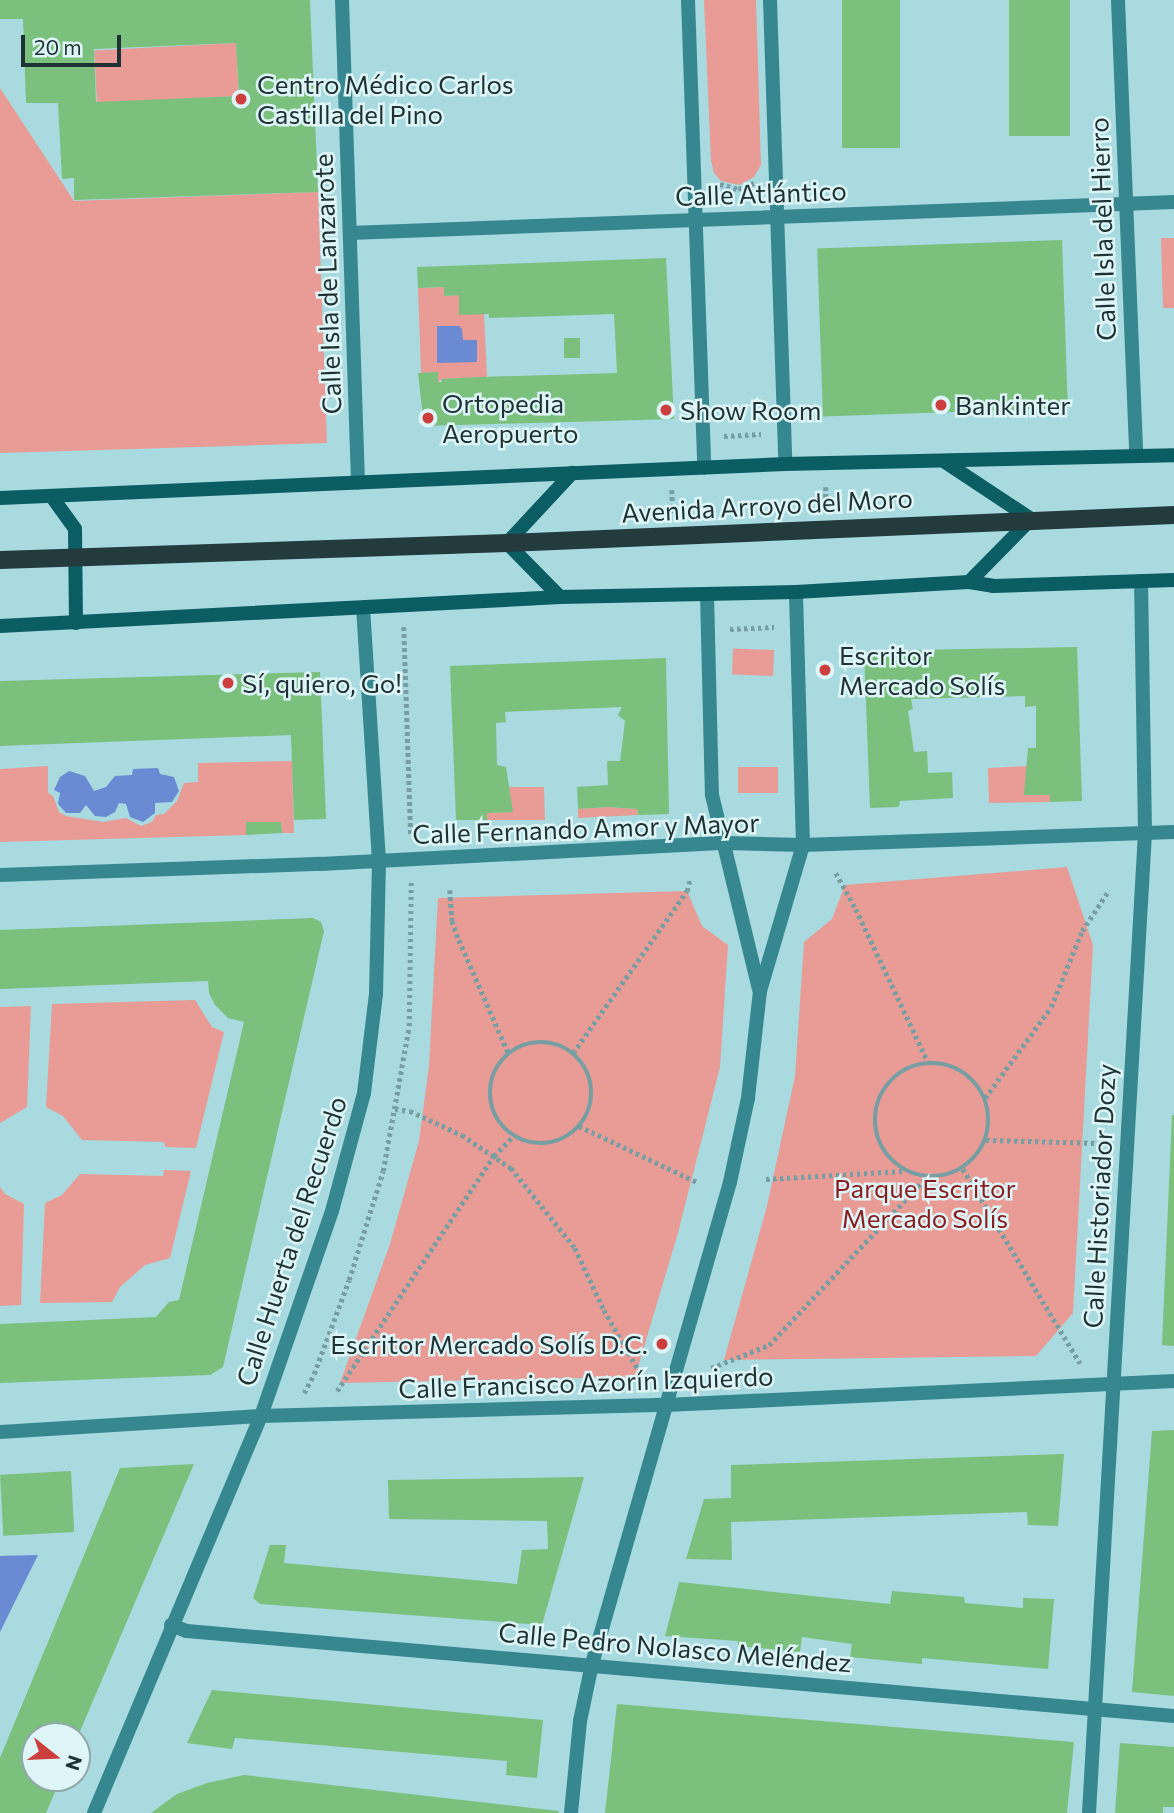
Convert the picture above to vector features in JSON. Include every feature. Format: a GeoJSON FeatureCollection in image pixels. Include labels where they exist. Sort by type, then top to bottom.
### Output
{"type":"FeatureCollection","features":[{"type":"Feature","properties":{"kind":"main road","name":"Avenida Arroyo del Moro"},"geometry":{"type":"LineString","coordinates":[[0,560],[507,543],[1174,515]]}},
{"type":"Feature","properties":{"kind":"street","name":"Calle Isla de Lanzarote"},"geometry":{"type":"LineString","coordinates":[[342,0],[358,483]]}},
{"type":"Feature","properties":{"kind":"street"},"geometry":{"type":"LineString","coordinates":[[688,0],[704,468]]}},
{"type":"Feature","properties":{"kind":"street"},"geometry":{"type":"LineString","coordinates":[[770,0],[785,464]]}},
{"type":"Feature","properties":{"kind":"street","name":"Calle Isla del Hierro"},"geometry":{"type":"LineString","coordinates":[[1118,0],[1136,456]]}},
{"type":"Feature","properties":{"kind":"street","name":"Calle Atlántico"},"geometry":{"type":"LineString","coordinates":[[350,233],[1174,202]]}},
{"type":"Feature","properties":{"kind":"street","name":"Avenida Arroyo del Moro"},"geometry":{"type":"LineString","coordinates":[[0,498],[785,464],[1174,455]]}},
{"type":"Feature","properties":{"kind":"street","name":"Avenida Arroyo del Moro"},"geometry":{"type":"LineString","coordinates":[[945,462],[1031,519]]}},
{"type":"Feature","properties":{"kind":"street"},"geometry":{"type":"LineString","coordinates":[[560,597],[507,543],[572,473]]}},
{"type":"Feature","properties":{"kind":"street"},"geometry":{"type":"LineString","coordinates":[[51,497],[75,529],[76,623]]}},
{"type":"Feature","properties":{"kind":"street"},"geometry":{"type":"LineString","coordinates":[[969,582],[1031,519]]}},
{"type":"Feature","properties":{"kind":"street"},"geometry":{"type":"LineString","coordinates":[[0,626],[560,597],[796,592],[969,582],[993,586],[1174,580]]}},
{"type":"Feature","properties":{"kind":"street","name":"Calle Historiador Dozy"},"geometry":{"type":"LineString","coordinates":[[1089,1813],[1145,833],[1141,581]]}},
{"type":"Feature","properties":{"kind":"street"},"geometry":{"type":"LineString","coordinates":[[571,1813],[580,1721],[592,1664],[730,1182],[748,1098],[761,987],[803,845],[796,592]]}},
{"type":"Feature","properties":{"kind":"street"},"geometry":{"type":"LineString","coordinates":[[707,594],[712,795],[761,987]]}},
{"type":"Feature","properties":{"kind":"street","name":"Calle Huerta del Recuerdo"},"geometry":{"type":"LineString","coordinates":[[94,1813],[261,1416],[332,1211],[364,1093],[376,993],[379,861],[363,608]]}},
{"type":"Feature","properties":{"kind":"street","name":"Calle Fernando Amor y Mayor"},"geometry":{"type":"LineString","coordinates":[[0,875],[379,861],[724,843],[803,845],[1174,832]]}},
{"type":"Feature","properties":{"kind":"street","name":"Calle Francisco Azorín Izquierdo"},"geometry":{"type":"LineString","coordinates":[[0,1432],[261,1416],[666,1405],[1174,1381]]}},
{"type":"Feature","properties":{"kind":"street","name":"Calle Pedro Nolasco Meléndez"},"geometry":{"type":"LineString","coordinates":[[172,1625],[187,1631],[1174,1716]]}},
{"type":"Feature","properties":{"kind":"path"},"geometry":{"type":"LineString","coordinates":[[694,173],[709,172],[721,186],[738,189],[753,184],[764,171],[776,170]]}},
{"type":"Feature","properties":{"kind":"path"},"geometry":{"type":"LineString","coordinates":[[836,873],[856,909],[928,1062]]}},
{"type":"Feature","properties":{"kind":"path"},"geometry":{"type":"LineString","coordinates":[[573,1053],[687,891],[690,879]]}},
{"type":"Feature","properties":{"kind":"path"},"geometry":{"type":"LineString","coordinates":[[450,890],[452,920],[459,940],[508,1052]]}},
{"type":"Feature","properties":{"kind":"path"},"geometry":{"type":"LineString","coordinates":[[985,1098],[1051,1007],[1082,931],[1109,890]]}},
{"type":"Feature","properties":{"kind":"path"},"geometry":{"type":"LineString","coordinates":[[555,1042],[573,1053],[589,1074],[592,1104],[579,1126],[564,1139],[549,1144],[534,1144],[513,1136],[497,1120],[489,1090],[492,1076],[508,1052],[522,1044],[555,1042]]}},
{"type":"Feature","properties":{"kind":"path"},"geometry":{"type":"LineString","coordinates":[[928,1062],[947,1064],[964,1072],[978,1085],[985,1098],[990,1122],[986,1140],[977,1157],[962,1169],[945,1177],[926,1178],[892,1163],[881,1148],[875,1130],[875,1111],[881,1093],[892,1077],[909,1067],[928,1062]]}},
{"type":"Feature","properties":{"kind":"path"},"geometry":{"type":"LineString","coordinates":[[395,1109],[421,1115],[511,1168],[575,1248],[604,1310],[642,1376]]}},
{"type":"Feature","properties":{"kind":"path"},"geometry":{"type":"LineString","coordinates":[[579,1126],[699,1183]]}},
{"type":"Feature","properties":{"kind":"path"},"geometry":{"type":"LineString","coordinates":[[337,1392],[494,1156],[513,1136]]}},
{"type":"Feature","properties":{"kind":"path"},"geometry":{"type":"LineString","coordinates":[[986,1140],[1097,1143]]}},
{"type":"Feature","properties":{"kind":"path"},"geometry":{"type":"LineString","coordinates":[[962,1169],[1081,1365],[1087,1365]]}},
{"type":"Feature","properties":{"kind":"path"},"geometry":{"type":"LineString","coordinates":[[766,1179],[905,1171]]}},
{"type":"Feature","properties":{"kind":"path"},"geometry":{"type":"LineString","coordinates":[[710,1368],[769,1345],[926,1178]]}},
{"type":"Feature","properties":{"kind":"green space"},"geometry":{"type":"Polygon","coordinates":[[[704,0],[756,0],[761,165],[754,177],[739,185],[721,181],[714,173],[711,161],[704,0]]]}},
{"type":"Feature","properties":{"kind":"green space"},"geometry":{"type":"Polygon","coordinates":[[[236,43],[239,96],[97,103],[94,50],[236,43]]]}},
{"type":"Feature","properties":{"kind":"green space"},"geometry":{"type":"Polygon","coordinates":[[[0,88],[74,201],[318,192],[327,443],[0,453],[0,88]]]}},
{"type":"Feature","properties":{"kind":"green space"},"geometry":{"type":"Polygon","coordinates":[[[1161,238],[1174,238],[1174,308],[1163,308],[1161,238]]]}},
{"type":"Feature","properties":{"kind":"green space"},"geometry":{"type":"Polygon","coordinates":[[[444,287],[444,296],[459,295],[484,314],[487,377],[442,379],[438,382],[437,372],[421,373],[418,288],[444,287]]]}},
{"type":"Feature","properties":{"kind":"green space"},"geometry":{"type":"Polygon","coordinates":[[[733,649],[774,650],[773,676],[732,675],[733,649]]]}},
{"type":"Feature","properties":{"kind":"green space"},"geometry":{"type":"Polygon","coordinates":[[[292,761],[294,833],[282,833],[281,822],[246,822],[246,835],[0,842],[0,769],[48,766],[48,793],[53,796],[59,812],[66,816],[103,822],[126,818],[141,826],[152,822],[156,815],[164,814],[177,801],[184,783],[198,782],[198,763],[292,761]]]}},
{"type":"Feature","properties":{"kind":"green space"},"geometry":{"type":"Polygon","coordinates":[[[1028,766],[1050,795],[1050,802],[989,803],[988,768],[1028,766]]]}},
{"type":"Feature","properties":{"kind":"green space"},"geometry":{"type":"Polygon","coordinates":[[[738,767],[778,767],[778,793],[738,793],[738,767]]]}},
{"type":"Feature","properties":{"kind":"green space"},"geometry":{"type":"Polygon","coordinates":[[[507,787],[544,787],[545,820],[487,820],[487,813],[513,812],[507,787]]]}},
{"type":"Feature","properties":{"kind":"green space"},"geometry":{"type":"Polygon","coordinates":[[[578,809],[637,809],[638,815],[578,818],[578,809]]]}},
{"type":"Feature","properties":{"kind":"green space","name":"Parque Escritor Mercado Solís"},"geometry":{"type":"Polygon","coordinates":[[[1067,867],[1093,945],[1073,1313],[1036,1356],[724,1360],[767,1206],[795,1076],[804,942],[832,919],[845,885],[1067,867]]]}},
{"type":"Feature","properties":{"kind":"green space"},"geometry":{"type":"Polygon","coordinates":[[[687,891],[702,926],[728,945],[720,1067],[678,1233],[635,1377],[340,1383],[390,1244],[419,1141],[429,1066],[438,898],[687,891]]]}},
{"type":"Feature","properties":{"kind":"green space"},"geometry":{"type":"Polygon","coordinates":[[[195,1000],[212,1027],[224,1032],[196,1148],[165,1147],[164,1142],[82,1140],[63,1116],[46,1107],[52,1004],[195,1000]]]}},
{"type":"Feature","properties":{"kind":"green space"},"geometry":{"type":"Polygon","coordinates":[[[31,1006],[27,1107],[0,1123],[0,1007],[31,1006]]]}},
{"type":"Feature","properties":{"kind":"green space"},"geometry":{"type":"Polygon","coordinates":[[[164,1170],[191,1171],[170,1258],[145,1265],[120,1287],[112,1302],[40,1303],[45,1203],[62,1195],[80,1174],[163,1176],[164,1170]]]}},
{"type":"Feature","properties":{"kind":"green space"},"geometry":{"type":"Polygon","coordinates":[[[0,1187],[5,1194],[24,1204],[21,1305],[0,1306],[0,1187]]]}},
{"type":"Feature","properties":{"kind":"water"},"geometry":{"type":"Polygon","coordinates":[[[437,326],[459,326],[463,340],[477,340],[477,362],[437,363],[437,326]]]}},
{"type":"Feature","properties":{"kind":"water"},"geometry":{"type":"Polygon","coordinates":[[[158,768],[160,774],[174,777],[179,791],[172,802],[155,803],[155,813],[143,822],[130,817],[126,804],[119,803],[115,812],[106,817],[95,816],[86,805],[80,813],[66,813],[58,804],[60,793],[54,790],[60,777],[69,771],[85,776],[94,791],[106,787],[115,776],[132,775],[133,769],[158,768]]]}},
{"type":"Feature","properties":{"kind":"water"},"geometry":{"type":"Polygon","coordinates":[[[38,1555],[0,1632],[0,1556],[38,1555]]]}},
{"type":"Feature","properties":{"kind":"building","name":"Centro Médico Carlos Castilla del Pino"},"geometry":{"type":"Polygon","coordinates":[[[0,0],[310,0],[318,192],[74,200],[74,178],[62,179],[58,103],[26,103],[23,19],[0,19],[0,0]],[[236,43],[94,49],[96,102],[239,96],[236,43]]]}},
{"type":"Feature","properties":{"kind":"building"},"geometry":{"type":"Polygon","coordinates":[[[842,0],[900,0],[900,148],[842,148],[842,0]]]}},
{"type":"Feature","properties":{"kind":"building"},"geometry":{"type":"Polygon","coordinates":[[[1009,0],[1070,0],[1070,136],[1009,136],[1009,0]]]}},
{"type":"Feature","properties":{"kind":"building"},"geometry":{"type":"Polygon","coordinates":[[[1062,240],[1068,408],[823,416],[817,249],[1062,240]]]}},
{"type":"Feature","properties":{"kind":"building"},"geometry":{"type":"Polygon","coordinates":[[[666,258],[674,419],[424,426],[418,373],[438,372],[438,382],[442,382],[441,379],[617,373],[614,314],[489,318],[489,314],[459,315],[459,295],[444,296],[444,287],[418,288],[417,267],[666,258]]]}},
{"type":"Feature","properties":{"kind":"building"},"geometry":{"type":"Polygon","coordinates":[[[564,338],[580,338],[580,358],[564,358],[564,338]]]}},
{"type":"Feature","properties":{"kind":"building"},"geometry":{"type":"Polygon","coordinates":[[[1077,647],[1082,801],[1050,802],[1050,795],[1024,795],[1028,748],[1036,748],[1036,706],[1025,707],[1025,696],[911,699],[913,709],[908,711],[914,752],[927,751],[928,773],[952,772],[953,798],[900,801],[899,807],[870,808],[864,651],[1077,647]]]}},
{"type":"Feature","properties":{"kind":"building"},"geometry":{"type":"Polygon","coordinates":[[[666,658],[669,814],[638,815],[637,809],[608,807],[578,809],[577,787],[608,785],[607,761],[620,761],[625,721],[618,715],[622,707],[505,712],[506,722],[496,723],[497,765],[506,767],[513,812],[487,813],[487,820],[456,820],[450,666],[666,658]]]}},
{"type":"Feature","properties":{"kind":"building"},"geometry":{"type":"Polygon","coordinates":[[[320,672],[326,819],[294,820],[291,735],[0,746],[0,681],[320,672]]]}},
{"type":"Feature","properties":{"kind":"building"},"geometry":{"type":"Polygon","coordinates":[[[246,822],[281,822],[282,833],[246,835],[246,822]]]}},
{"type":"Feature","properties":{"kind":"building"},"geometry":{"type":"Polygon","coordinates":[[[313,918],[321,922],[324,931],[223,1367],[210,1375],[0,1383],[0,1324],[156,1317],[169,1302],[179,1300],[244,1022],[228,1018],[215,1005],[209,993],[208,981],[0,989],[0,930],[313,918]]]}},
{"type":"Feature","properties":{"kind":"building"},"geometry":{"type":"Polygon","coordinates":[[[1174,1115],[1174,1346],[1162,1345],[1174,1115]]]}},
{"type":"Feature","properties":{"kind":"building"},"geometry":{"type":"Polygon","coordinates":[[[1174,1430],[1174,1696],[1132,1692],[1152,1431],[1174,1430]]]}},
{"type":"Feature","properties":{"kind":"building"},"geometry":{"type":"Polygon","coordinates":[[[1064,1454],[1058,1526],[1028,1525],[1027,1512],[731,1522],[732,1560],[686,1559],[704,1499],[731,1498],[731,1465],[1064,1454]]]}},
{"type":"Feature","properties":{"kind":"building"},"geometry":{"type":"Polygon","coordinates":[[[194,1464],[84,1722],[21,1722],[21,1792],[55,1792],[46,1813],[0,1813],[0,1758],[120,1468],[194,1464]]]}},
{"type":"Feature","properties":{"kind":"building"},"geometry":{"type":"Polygon","coordinates":[[[71,1471],[74,1532],[3,1536],[0,1475],[71,1471]]]}},
{"type":"Feature","properties":{"kind":"building"},"geometry":{"type":"Polygon","coordinates":[[[584,1477],[542,1625],[260,1604],[253,1598],[270,1545],[286,1545],[284,1563],[517,1584],[522,1550],[548,1549],[547,1521],[389,1519],[388,1480],[584,1477]]]}},
{"type":"Feature","properties":{"kind":"building"},"geometry":{"type":"Polygon","coordinates":[[[679,1582],[890,1604],[892,1591],[964,1597],[965,1603],[1023,1608],[1023,1598],[1054,1599],[1048,1669],[922,1658],[922,1664],[850,1657],[852,1644],[802,1637],[800,1652],[738,1646],[738,1641],[665,1636],[679,1582]]]}},
{"type":"Feature","properties":{"kind":"building"},"geometry":{"type":"Polygon","coordinates":[[[212,1690],[543,1720],[537,1778],[506,1775],[507,1761],[235,1738],[232,1749],[187,1743],[212,1690]]]}},
{"type":"Feature","properties":{"kind":"building"},"geometry":{"type":"Polygon","coordinates":[[[617,1704],[1074,1742],[1067,1813],[605,1813],[617,1704]]]}},
{"type":"Feature","properties":{"kind":"building"},"geometry":{"type":"Polygon","coordinates":[[[1120,1743],[1174,1747],[1174,1807],[1163,1807],[1163,1813],[1115,1813],[1120,1743]]]}},
{"type":"Feature","properties":{"kind":"building"},"geometry":{"type":"Polygon","coordinates":[[[244,1775],[559,1813],[151,1813],[177,1794],[207,1783],[244,1775]]]}},
{"type":"Feature","properties":{"kind":"place","name":"Centro Médico Carlos Castilla del Pino"},"geometry":{"type":"Point","coordinates":[241,99]}},
{"type":"Feature","properties":{"kind":"place","name":"Bankinter"},"geometry":{"type":"Point","coordinates":[941,405]}},
{"type":"Feature","properties":{"kind":"place","name":"Show Room"},"geometry":{"type":"Point","coordinates":[666,410]}},
{"type":"Feature","properties":{"kind":"place","name":"Ortopedia Aeropuerto"},"geometry":{"type":"Point","coordinates":[428,418]}},
{"type":"Feature","properties":{"kind":"place","name":"Escritor Mercado Solís"},"geometry":{"type":"Point","coordinates":[825,670]}},
{"type":"Feature","properties":{"kind":"place","name":"Sí, quiero, Go!"},"geometry":{"type":"Point","coordinates":[228,683]}},
{"type":"Feature","properties":{"kind":"place","name":"Escritor Mercado Solís D.C."},"geometry":{"type":"Point","coordinates":[662,1344]}}]}
